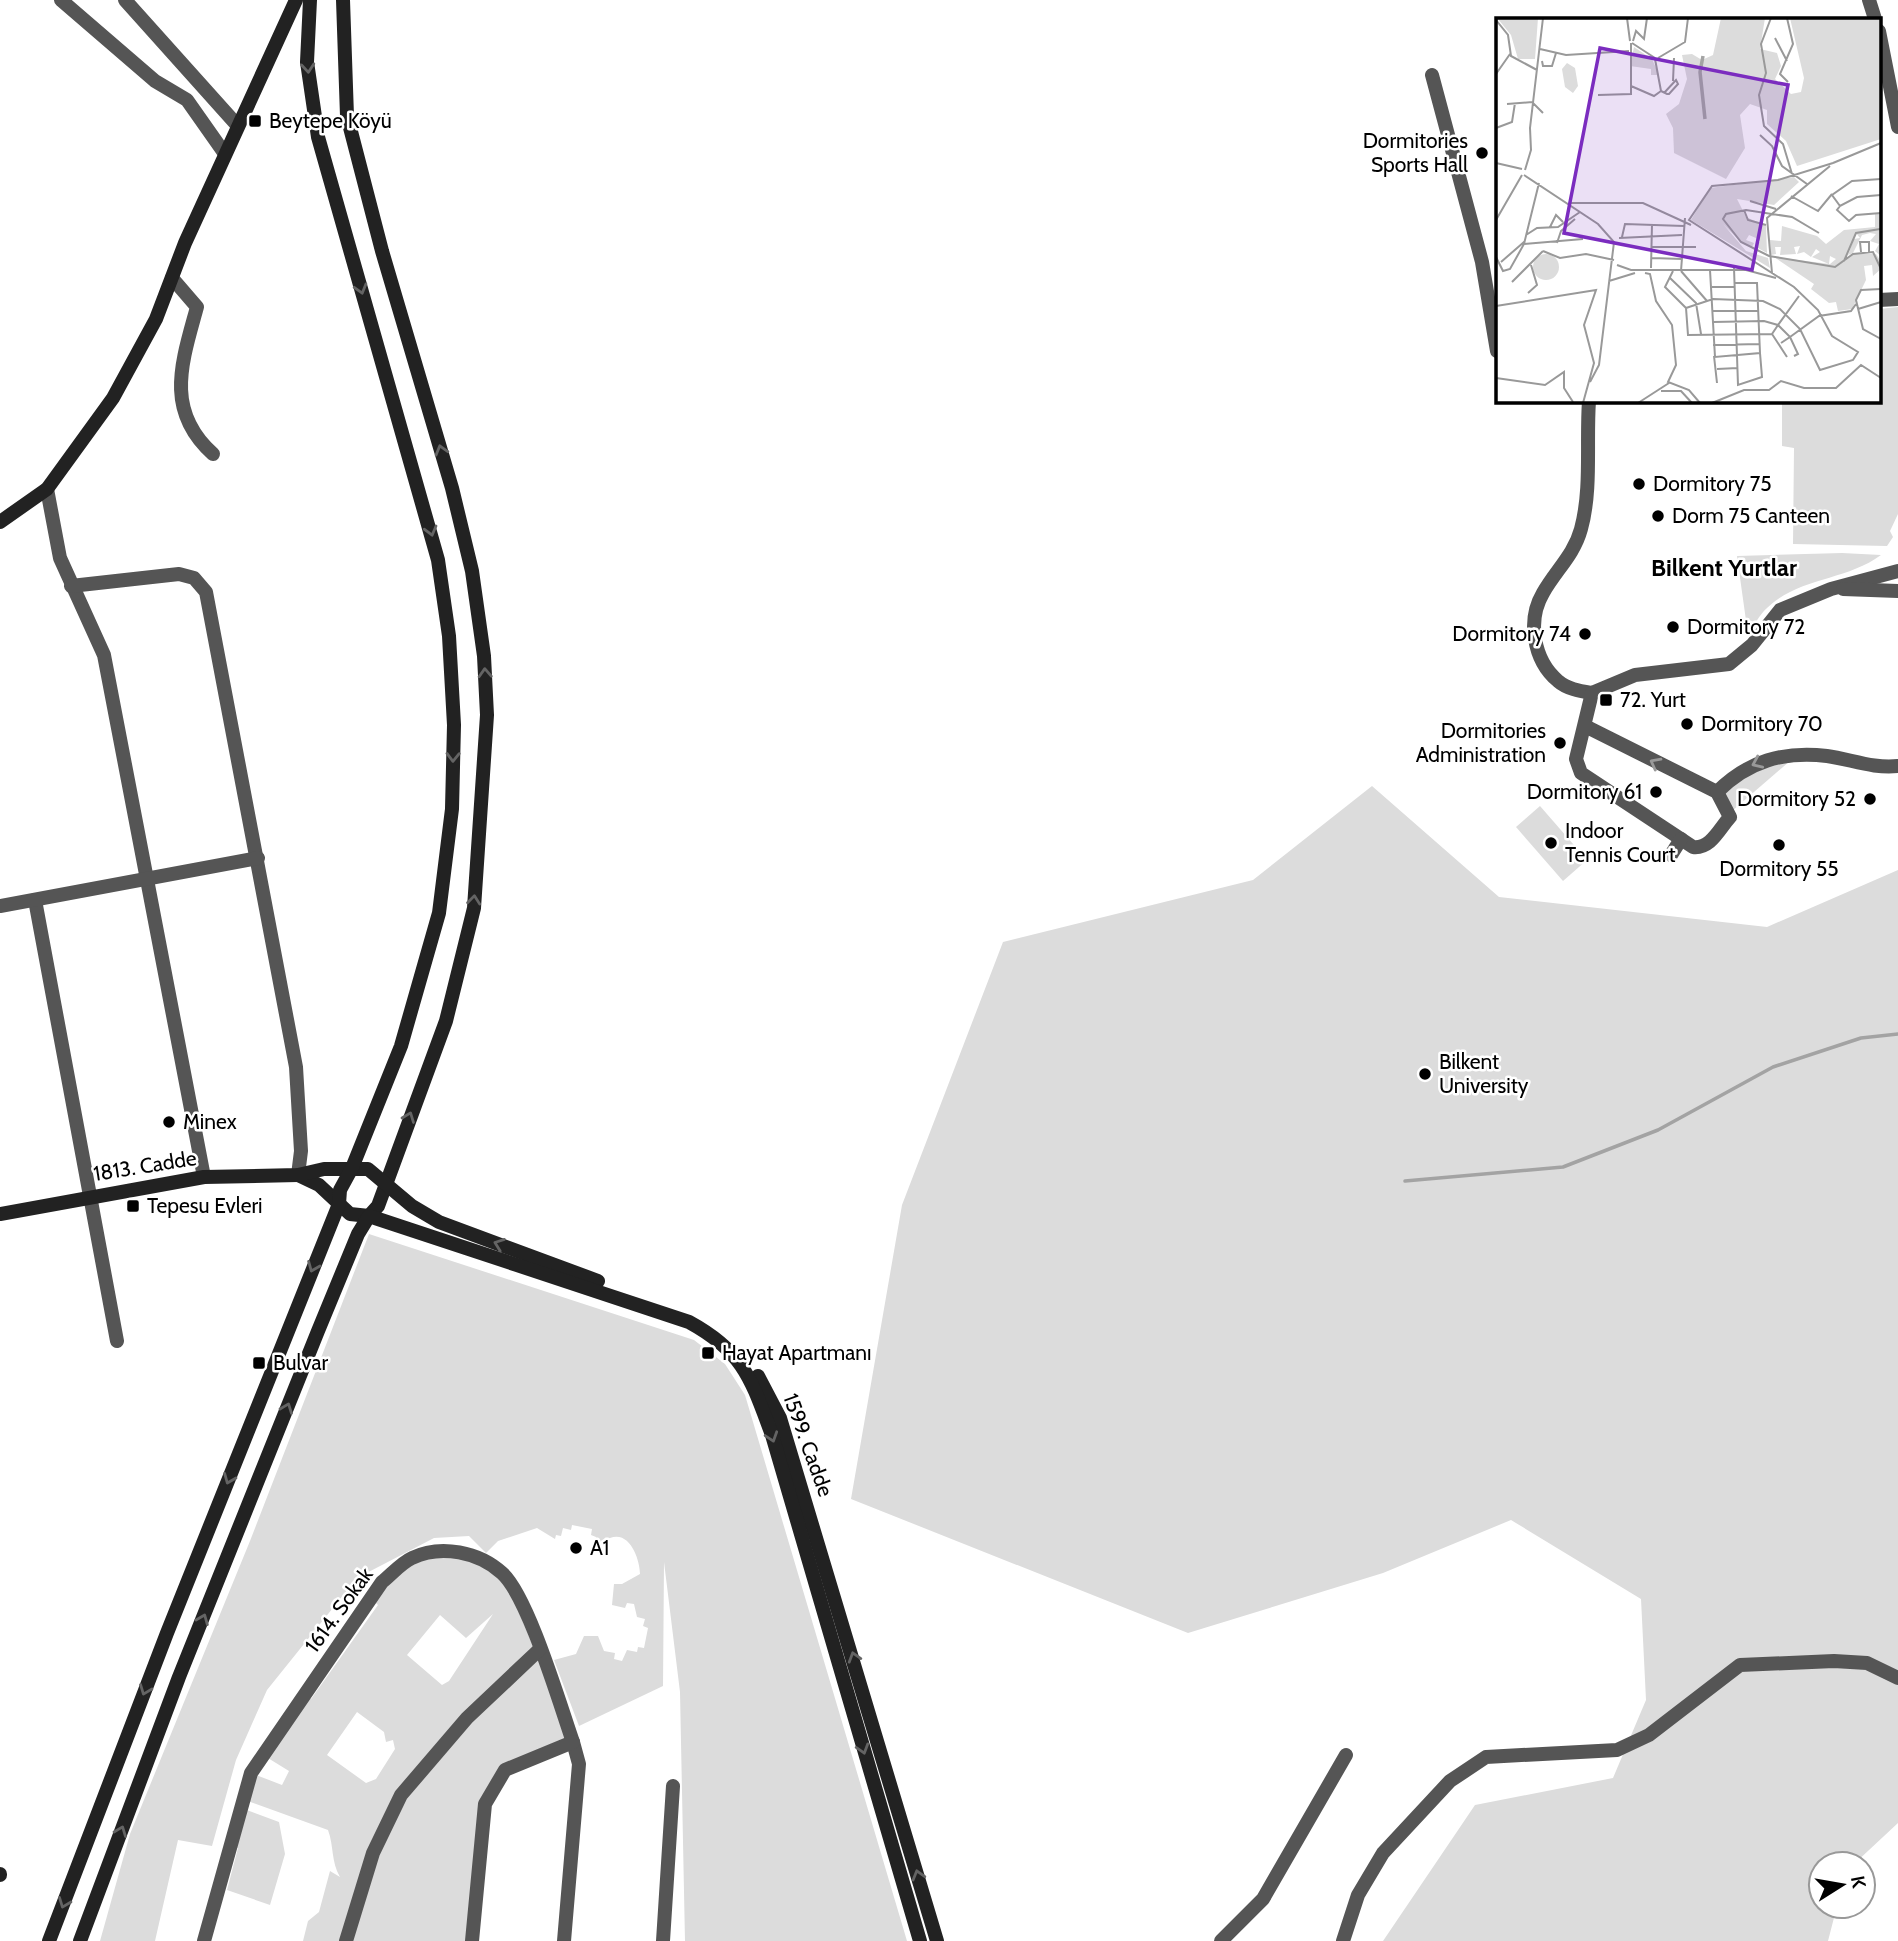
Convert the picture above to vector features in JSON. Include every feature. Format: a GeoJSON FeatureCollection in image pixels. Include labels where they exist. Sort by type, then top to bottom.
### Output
{"type":"FeatureCollection","features":[{"type":"Feature","properties":{"kind":"street"},"geometry":{"type":"LineString","coordinates":[[61,0],[155,81],[187,100],[225,155]]}},
{"type":"Feature","properties":{"kind":"street"},"geometry":{"type":"LineString","coordinates":[[125,0],[237,125]]}},
{"type":"Feature","properties":{"kind":"street"},"geometry":{"type":"LineString","coordinates":[[0,522],[47,489],[113,398],[156,319],[237,125],[296,0]]}},
{"type":"Feature","properties":{"kind":"street"},"geometry":{"type":"LineString","coordinates":[[49,1941],[167,1633],[339,1204],[340,1190],[352,1168],[401,1046],[439,913],[452,809],[454,725],[449,636],[438,560],[318,137],[307,62],[310,0]]}},
{"type":"Feature","properties":{"kind":"street"},"geometry":{"type":"LineString","coordinates":[[79,1941],[175,1690],[318,1331],[358,1234],[378,1206],[446,1021],[474,908],[487,715],[484,656],[472,571],[452,488],[382,251],[348,116],[343,0]]}},
{"type":"Feature","properties":{"kind":"street"},"geometry":{"type":"LineString","coordinates":[[1868,0],[1875,18]]}},
{"type":"Feature","properties":{"kind":"street"},"geometry":{"type":"LineString","coordinates":[[1881,42],[1898,127]]}},
{"type":"Feature","properties":{"kind":"street"},"geometry":{"type":"LineString","coordinates":[[1432,75],[1482,262],[1496,345]]}},
{"type":"Feature","properties":{"kind":"street"},"geometry":{"type":"LineString","coordinates":[[172,278],[197,307],[182,365],[180,400],[196,439],[213,454]]}},
{"type":"Feature","properties":{"kind":"street"},"geometry":{"type":"LineString","coordinates":[[1590,402],[1582,526],[1576,547],[1543,592],[1536,609],[1534,628],[1537,651],[1552,675],[1571,689],[1592,693],[1635,675],[1729,664],[1752,645],[1780,610],[1831,589],[1898,571]]}},
{"type":"Feature","properties":{"kind":"street"},"geometry":{"type":"LineString","coordinates":[[47,489],[60,558],[104,656],[204,1177]]}},
{"type":"Feature","properties":{"kind":"street"},"geometry":{"type":"LineString","coordinates":[[71,586],[179,574],[194,578],[203,586],[208,598],[296,1068],[302,1151],[298,1175],[318,1185],[350,1214],[369,1216]]}},
{"type":"Feature","properties":{"kind":"street"},"geometry":{"type":"LineString","coordinates":[[1831,589],[1898,591]]}},
{"type":"Feature","properties":{"kind":"street"},"geometry":{"type":"LineString","coordinates":[[1585,726],[1717,792],[1730,817],[1709,843],[1701,848],[1693,846],[1581,773],[1576,759],[1592,693]]}},
{"type":"Feature","properties":{"kind":"street"},"geometry":{"type":"LineString","coordinates":[[1717,792],[1735,774],[1775,756],[1806,756],[1898,766]]}},
{"type":"Feature","properties":{"kind":"street"},"geometry":{"type":"LineString","coordinates":[[1671,855],[1681,839]]}},
{"type":"Feature","properties":{"kind":"street"},"geometry":{"type":"LineString","coordinates":[[0,906],[258,858]]}},
{"type":"Feature","properties":{"kind":"street"},"geometry":{"type":"LineString","coordinates":[[35,900],[117,1341]]}},
{"type":"Feature","properties":{"kind":"street","name":"1813. Cadde"},"geometry":{"type":"LineString","coordinates":[[0,1214],[204,1177],[298,1175],[324,1168],[352,1168]]}},
{"type":"Feature","properties":{"kind":"street"},"geometry":{"type":"LineString","coordinates":[[352,1168],[368,1169],[385,1181]]}},
{"type":"Feature","properties":{"kind":"street","name":"1599. Cadde"},"geometry":{"type":"LineString","coordinates":[[385,1181],[412,1206],[439,1222],[691,1315],[724,1333],[753,1366],[780,1418],[937,1941]]}},
{"type":"Feature","properties":{"kind":"street","name":"1599. Cadde"},"geometry":{"type":"LineString","coordinates":[[369,1216],[689,1322],[718,1338],[750,1375],[772,1435],[920,1941]]}},
{"type":"Feature","properties":{"kind":"street","name":"1614. Sokak"},"geometry":{"type":"LineString","coordinates":[[204,1941],[251,1773],[382,1582],[411,1558],[442,1551],[475,1555],[503,1574],[519,1598],[573,1742],[579,1764],[564,1941]]}},
{"type":"Feature","properties":{"kind":"street"},"geometry":{"type":"LineString","coordinates":[[346,1941],[373,1853],[401,1795],[467,1718],[540,1650]]}},
{"type":"Feature","properties":{"kind":"street"},"geometry":{"type":"LineString","coordinates":[[1343,1941],[1358,1895],[1383,1853],[1450,1781],[1486,1757],[1617,1750],[1649,1735],[1740,1665],[1834,1661],[1867,1663],[1898,1678]]}},
{"type":"Feature","properties":{"kind":"street"},"geometry":{"type":"LineString","coordinates":[[472,1941],[485,1804],[490,1791],[505,1770],[573,1742]]}},
{"type":"Feature","properties":{"kind":"street"},"geometry":{"type":"LineString","coordinates":[[1221,1941],[1263,1899],[1346,1755]]}},
{"type":"Feature","properties":{"kind":"street"},"geometry":{"type":"LineString","coordinates":[[663,1941],[673,1786]]}},
{"type":"Feature","properties":{"kind":"shaded area"},"geometry":{"type":"Polygon","coordinates":[[[1898,307],[1898,514],[1890,531],[1893,537],[1887,546],[1793,544],[1794,448],[1782,446],[1782,402],[1881,402],[1881,309],[1898,307]]]}},
{"type":"Feature","properties":{"kind":"shaded area"},"geometry":{"type":"Polygon","coordinates":[[[1842,553],[1881,555],[1853,570],[1793,590],[1764,611],[1748,635],[1737,556],[1842,553]]]}},
{"type":"Feature","properties":{"kind":"shaded area"},"geometry":{"type":"Polygon","coordinates":[[[1790,761],[1732,811],[1722,793],[1762,765],[1790,761]]]}},
{"type":"Feature","properties":{"kind":"shaded area"},"geometry":{"type":"Polygon","coordinates":[[[1372,786],[1499,897],[1767,927],[1898,870],[1898,1823],[1869,1850],[1807,1850],[1807,1920],[1833,1920],[1828,1941],[1383,1941],[1475,1805],[1613,1778],[1646,1700],[1641,1599],[1511,1520],[1383,1573],[1188,1633],[851,1499],[902,1205],[1003,942],[1253,880],[1372,786]]]}},
{"type":"Feature","properties":{"kind":"shaded area","name":"Indoor Tennis Court"},"geometry":{"type":"Polygon","coordinates":[[[1540,806],[1587,860],[1563,881],[1516,827],[1540,806]]]}},
{"type":"Feature","properties":{"kind":"shaded area"},"geometry":{"type":"Polygon","coordinates":[[[369,1234],[694,1340],[725,1364],[745,1395],[907,1941],[685,1941],[680,1692],[664,1562],[663,1686],[579,1726],[554,1660],[576,1654],[584,1636],[598,1636],[604,1651],[615,1653],[614,1659],[622,1661],[627,1650],[637,1652],[638,1647],[644,1648],[648,1628],[643,1626],[645,1619],[637,1617],[634,1604],[627,1603],[625,1608],[612,1605],[614,1584],[622,1584],[640,1574],[638,1561],[628,1542],[617,1537],[594,1546],[596,1537],[591,1535],[592,1529],[572,1525],[571,1530],[563,1528],[561,1536],[556,1535],[555,1539],[537,1528],[498,1541],[486,1553],[469,1536],[434,1538],[357,1578],[267,1690],[236,1760],[212,1846],[178,1840],[155,1941],[100,1941],[130,1834],[250,1541],[369,1234]]]}},
{"type":"Feature","properties":{"kind":"shaded area"},"geometry":{"type":"Polygon","coordinates":[[[442,1551],[503,1574],[573,1742],[505,1770],[485,1804],[467,1941],[303,1941],[308,1921],[319,1912],[330,1871],[340,1877],[335,1866],[328,1830],[242,1799],[251,1773],[282,1785],[289,1771],[263,1755],[304,1695],[311,1699],[378,1605],[371,1598],[411,1558],[442,1551]],[[493,1614],[466,1638],[440,1615],[407,1655],[442,1685],[449,1681],[493,1614]],[[357,1712],[327,1755],[366,1783],[376,1779],[395,1749],[393,1740],[386,1742],[384,1732],[357,1712]]]}},
{"type":"Feature","properties":{"kind":"shaded area"},"geometry":{"type":"Polygon","coordinates":[[[239,1807],[279,1822],[285,1854],[270,1905],[227,1890],[238,1848],[229,1845],[239,1807]]]}},
{"type":"Feature","properties":{"kind":"waterway"},"geometry":{"type":"LineString","coordinates":[[1405,1181],[1563,1167],[1658,1130],[1773,1067],[1861,1038],[1898,1034]]}},
{"type":"Feature","properties":{"kind":"place","name":"Beytepe Köyü"},"geometry":{"type":"Point","coordinates":[255,121]}},
{"type":"Feature","properties":{"kind":"place","name":"Dormitories Sports Hall"},"geometry":{"type":"Point","coordinates":[1482,153]}},
{"type":"Feature","properties":{"kind":"place","name":"Dormitory 75"},"geometry":{"type":"Point","coordinates":[1639,484]}},
{"type":"Feature","properties":{"kind":"place","name":"Dorm 75 Canteen"},"geometry":{"type":"Point","coordinates":[1658,516]}},
{"type":"Feature","properties":{"kind":"place","name":"Dormitory 72"},"geometry":{"type":"Point","coordinates":[1673,627]}},
{"type":"Feature","properties":{"kind":"place","name":"Dormitory 74"},"geometry":{"type":"Point","coordinates":[1585,634]}},
{"type":"Feature","properties":{"kind":"place","name":"72. Yurt"},"geometry":{"type":"Point","coordinates":[1606,700]}},
{"type":"Feature","properties":{"kind":"place","name":"Dormitory 70"},"geometry":{"type":"Point","coordinates":[1687,724]}},
{"type":"Feature","properties":{"kind":"place","name":"Dormitories Administration"},"geometry":{"type":"Point","coordinates":[1560,743]}},
{"type":"Feature","properties":{"kind":"place","name":"Dormitory 61"},"geometry":{"type":"Point","coordinates":[1656,792]}},
{"type":"Feature","properties":{"kind":"place","name":"Dormitory 52"},"geometry":{"type":"Point","coordinates":[1870,799]}},
{"type":"Feature","properties":{"kind":"place","name":"Indoor Tennis Court"},"geometry":{"type":"Point","coordinates":[1551,843]}},
{"type":"Feature","properties":{"kind":"place","name":"Dormitory 55"},"geometry":{"type":"Point","coordinates":[1779,845]}},
{"type":"Feature","properties":{"kind":"place","name":"Bilkent University"},"geometry":{"type":"Point","coordinates":[1425,1074]}},
{"type":"Feature","properties":{"kind":"place","name":"Minex"},"geometry":{"type":"Point","coordinates":[169,1122]}},
{"type":"Feature","properties":{"kind":"place","name":"Tepesu Evleri"},"geometry":{"type":"Point","coordinates":[133,1206]}},
{"type":"Feature","properties":{"kind":"place","name":"Hayat Apartmanı"},"geometry":{"type":"Point","coordinates":[708,1353]}},
{"type":"Feature","properties":{"kind":"place","name":"Bulvar"},"geometry":{"type":"Point","coordinates":[259,1363]}},
{"type":"Feature","properties":{"kind":"place","name":"A1"},"geometry":{"type":"Point","coordinates":[576,1548]}},
{"type":"Feature","properties":{"kind":"district","name":"Bilkent Yurtlar"},"geometry":{"type":"Point","coordinates":[1724,568]}}]}
